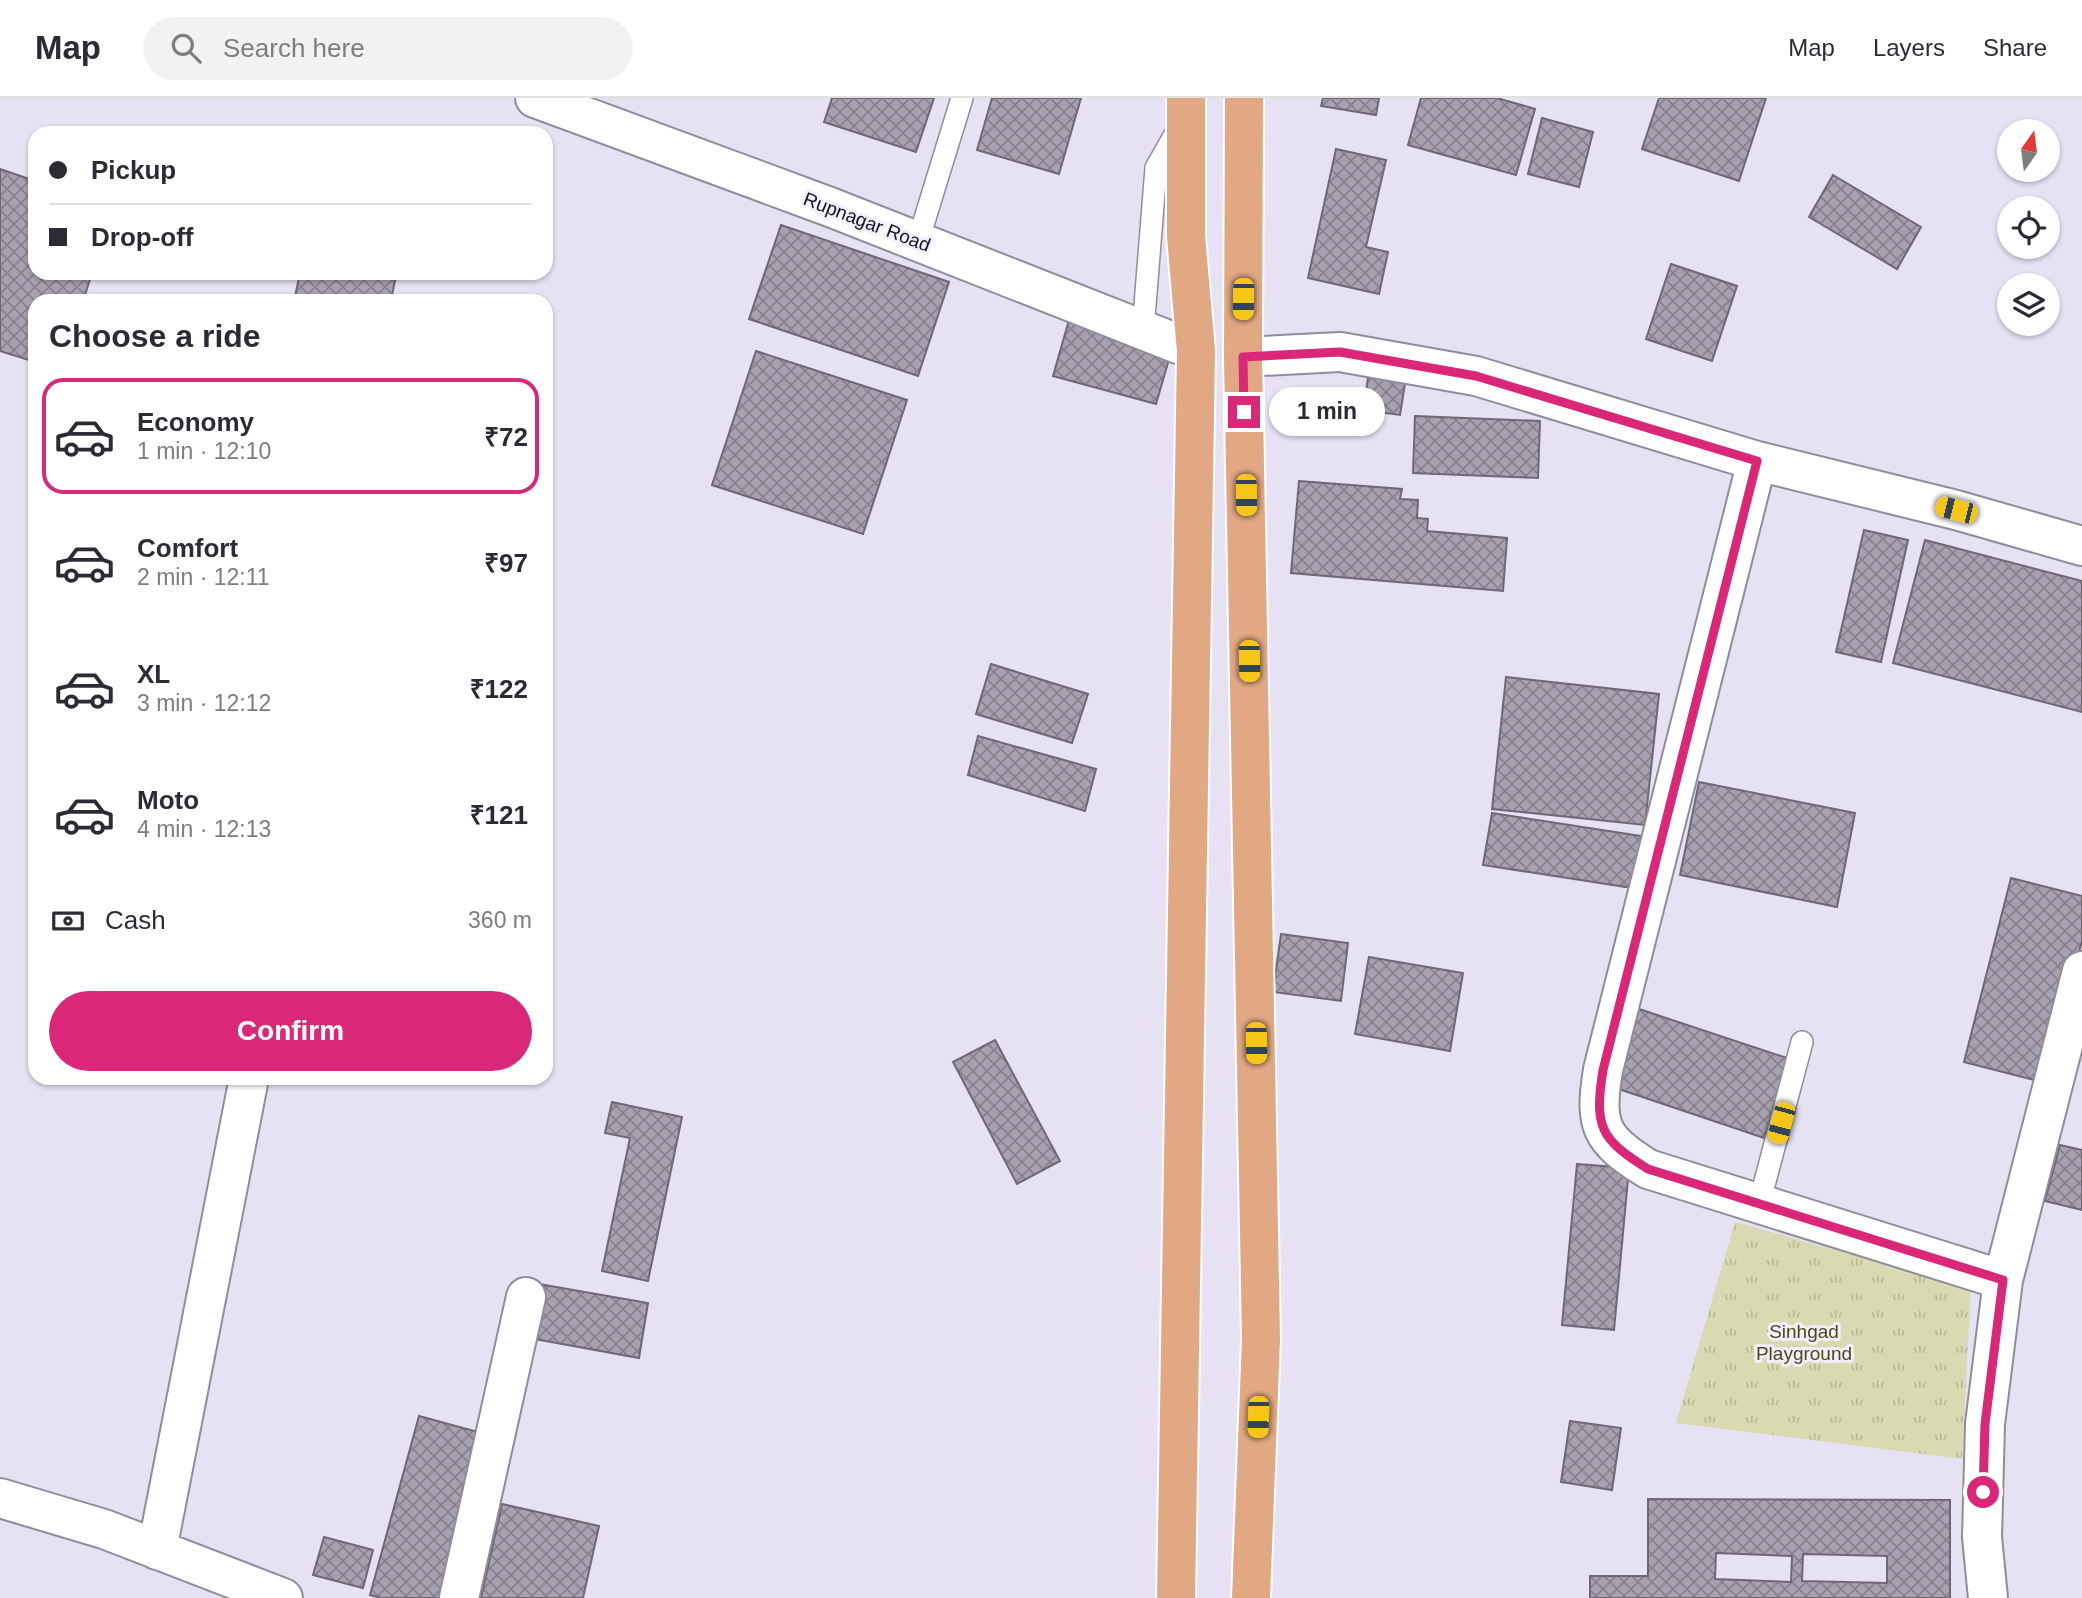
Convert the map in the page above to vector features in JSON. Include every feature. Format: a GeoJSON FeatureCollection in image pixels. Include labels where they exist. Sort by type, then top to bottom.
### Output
{"type":"FeatureCollection","features":[{"type":"Feature","properties":{"kind":"main road"},"geometry":{"type":"LineString","coordinates":[[1244,98],[1243,357],[1261,1339],[1251,1598]]}},
{"type":"Feature","properties":{"kind":"main road"},"geometry":{"type":"LineString","coordinates":[[1176,1598],[1196,351],[1186,236],[1186,107]]}},
{"type":"Feature","properties":{"kind":"street","name":"Rupnagar Road"},"geometry":{"type":"LineString","coordinates":[[536,98],[918,241],[1196,351]]}},
{"type":"Feature","properties":{"kind":"street"},"geometry":{"type":"LineString","coordinates":[[1243,357],[1340,352],[1476,376],[1757,461],[1956,510],[2082,546]]}},
{"type":"Feature","properties":{"kind":"street"},"geometry":{"type":"LineString","coordinates":[[1757,461],[1612,1035],[1598,1103],[1603,1131],[1620,1151],[1648,1169],[2003,1280]]}},
{"type":"Feature","properties":{"kind":"street"},"geometry":{"type":"LineString","coordinates":[[1988,1598],[1982,1537],[1985,1424],[2003,1280],[2082,971]]}},
{"type":"Feature","properties":{"kind":"street"},"geometry":{"type":"LineString","coordinates":[[158,1550],[249,1085]]}},
{"type":"Feature","properties":{"kind":"street"},"geometry":{"type":"LineString","coordinates":[[459,1598],[526,1297]]}},
{"type":"Feature","properties":{"kind":"street"},"geometry":{"type":"LineString","coordinates":[[0,1498],[104,1529],[283,1598]]}},
{"type":"Feature","properties":{"kind":"lane"},"geometry":{"type":"LineString","coordinates":[[918,241],[962,98]]}},
{"type":"Feature","properties":{"kind":"lane"},"geometry":{"type":"LineString","coordinates":[[1143,330],[1156,168],[1186,107]]}},
{"type":"Feature","properties":{"kind":"lane"},"geometry":{"type":"LineString","coordinates":[[1759,1204],[1802,1042]]}},
{"type":"Feature","properties":{"kind":"green space","name":"Sinhgad Playground"},"geometry":{"type":"Polygon","coordinates":[[[1735,1222],[1971,1288],[1962,1459],[1676,1423],[1735,1222]]]}},
{"type":"Feature","properties":{"kind":"building"},"geometry":{"type":"Polygon","coordinates":[[[832,98],[934,98],[916,152],[824,122],[832,98]]]}},
{"type":"Feature","properties":{"kind":"building"},"geometry":{"type":"Polygon","coordinates":[[[992,98],[1081,98],[1059,174],[977,150],[992,98]]]}},
{"type":"Feature","properties":{"kind":"building"},"geometry":{"type":"Polygon","coordinates":[[[1323,98],[1379,98],[1376,115],[1321,106],[1323,98]]]}},
{"type":"Feature","properties":{"kind":"building"},"geometry":{"type":"Polygon","coordinates":[[[1421,98],[1497,98],[1535,109],[1516,175],[1408,145],[1421,98]]]}},
{"type":"Feature","properties":{"kind":"building"},"geometry":{"type":"Polygon","coordinates":[[[1659,98],[1766,98],[1739,181],[1642,149],[1659,98]]]}},
{"type":"Feature","properties":{"kind":"building"},"geometry":{"type":"Polygon","coordinates":[[[1542,118],[1593,132],[1579,187],[1528,174],[1542,118]]]}},
{"type":"Feature","properties":{"kind":"building"},"geometry":{"type":"Polygon","coordinates":[[[1336,149],[1386,160],[1366,247],[1388,252],[1379,294],[1308,278],[1336,149]]]}},
{"type":"Feature","properties":{"kind":"building"},"geometry":{"type":"Polygon","coordinates":[[[0,169],[28,179],[28,280],[90,280],[85,294],[28,294],[28,360],[0,351],[0,169]]]}},
{"type":"Feature","properties":{"kind":"building"},"geometry":{"type":"Polygon","coordinates":[[[1833,175],[1921,227],[1897,269],[1809,217],[1833,175]]]}},
{"type":"Feature","properties":{"kind":"building"},"geometry":{"type":"Polygon","coordinates":[[[781,225],[949,282],[918,376],[749,319],[781,225]]]}},
{"type":"Feature","properties":{"kind":"building"},"geometry":{"type":"Polygon","coordinates":[[[1671,264],[1737,286],[1712,361],[1646,339],[1671,264]]]}},
{"type":"Feature","properties":{"kind":"building"},"geometry":{"type":"Polygon","coordinates":[[[298,280],[395,280],[392,294],[296,294],[298,280]]]}},
{"type":"Feature","properties":{"kind":"building"},"geometry":{"type":"Polygon","coordinates":[[[1069,320],[1172,349],[1156,404],[1053,376],[1069,320]]]}},
{"type":"Feature","properties":{"kind":"building"},"geometry":{"type":"Polygon","coordinates":[[[756,351],[907,400],[863,534],[712,485],[756,351]]]}},
{"type":"Feature","properties":{"kind":"building"},"geometry":{"type":"Polygon","coordinates":[[[1370,365],[1407,371],[1400,415],[1363,410],[1370,365]]]}},
{"type":"Feature","properties":{"kind":"building"},"geometry":{"type":"Polygon","coordinates":[[[1415,416],[1540,421],[1538,478],[1413,473],[1415,416]]]}},
{"type":"Feature","properties":{"kind":"building"},"geometry":{"type":"Polygon","coordinates":[[[1299,481],[1402,489],[1400,499],[1418,500],[1417,518],[1428,519],[1427,531],[1507,538],[1503,591],[1291,573],[1299,481]]]}},
{"type":"Feature","properties":{"kind":"building"},"geometry":{"type":"Polygon","coordinates":[[[1864,530],[1908,540],[1881,662],[1836,652],[1864,530]]]}},
{"type":"Feature","properties":{"kind":"building"},"geometry":{"type":"Polygon","coordinates":[[[1925,540],[2082,581],[2082,712],[1893,663],[1925,540]]]}},
{"type":"Feature","properties":{"kind":"building"},"geometry":{"type":"Polygon","coordinates":[[[991,664],[1088,694],[1072,743],[976,714],[991,664]]]}},
{"type":"Feature","properties":{"kind":"building"},"geometry":{"type":"Polygon","coordinates":[[[1506,677],[1659,694],[1645,825],[1492,809],[1506,677]]]}},
{"type":"Feature","properties":{"kind":"building"},"geometry":{"type":"Polygon","coordinates":[[[978,736],[1096,769],[1085,811],[968,775],[978,736]]]}},
{"type":"Feature","properties":{"kind":"building"},"geometry":{"type":"Polygon","coordinates":[[[1699,782],[1855,813],[1837,907],[1680,875],[1699,782]]]}},
{"type":"Feature","properties":{"kind":"building"},"geometry":{"type":"Polygon","coordinates":[[[1492,813],[1648,837],[1639,889],[1483,865],[1492,813]]]}},
{"type":"Feature","properties":{"kind":"building"},"geometry":{"type":"Polygon","coordinates":[[[2011,878],[2082,896],[2082,941],[2046,1083],[1964,1062],[2011,878]]]}},
{"type":"Feature","properties":{"kind":"building"},"geometry":{"type":"Polygon","coordinates":[[[1281,934],[1348,943],[1341,1001],[1273,992],[1281,934]]]}},
{"type":"Feature","properties":{"kind":"building"},"geometry":{"type":"Polygon","coordinates":[[[1369,957],[1463,973],[1450,1051],[1355,1034],[1369,957]]]}},
{"type":"Feature","properties":{"kind":"building"},"geometry":{"type":"Polygon","coordinates":[[[1636,1008],[1790,1059],[1764,1138],[1610,1086],[1636,1008]]]}},
{"type":"Feature","properties":{"kind":"building"},"geometry":{"type":"Polygon","coordinates":[[[995,1040],[1060,1161],[1017,1184],[953,1062],[995,1040]]]}},
{"type":"Feature","properties":{"kind":"building"},"geometry":{"type":"Polygon","coordinates":[[[612,1102],[682,1117],[648,1281],[602,1271],[630,1138],[605,1133],[612,1102]]]}},
{"type":"Feature","properties":{"kind":"building"},"geometry":{"type":"Polygon","coordinates":[[[2060,1145],[2082,1150],[2082,1210],[2045,1201],[2060,1145]]]}},
{"type":"Feature","properties":{"kind":"building"},"geometry":{"type":"Polygon","coordinates":[[[1577,1164],[1629,1168],[1614,1330],[1562,1325],[1577,1164]]]}},
{"type":"Feature","properties":{"kind":"building"},"geometry":{"type":"Polygon","coordinates":[[[539,1284],[648,1303],[639,1358],[529,1338],[539,1284]]]}},
{"type":"Feature","properties":{"kind":"building"},"geometry":{"type":"Polygon","coordinates":[[[419,1416],[485,1434],[440,1598],[381,1598],[370,1595],[419,1416]]]}},
{"type":"Feature","properties":{"kind":"building"},"geometry":{"type":"Polygon","coordinates":[[[1570,1421],[1621,1428],[1612,1490],[1561,1482],[1570,1421]]]}},
{"type":"Feature","properties":{"kind":"building"},"geometry":{"type":"Polygon","coordinates":[[[1648,1499],[1950,1500],[1950,1598],[1590,1598],[1590,1576],[1648,1576],[1648,1499]],[[1716,1553],[1715,1579],[1791,1582],[1792,1556],[1716,1553]],[[1803,1554],[1802,1581],[1887,1583],[1887,1556],[1803,1554]]]}},
{"type":"Feature","properties":{"kind":"building"},"geometry":{"type":"Polygon","coordinates":[[[502,1504],[599,1526],[583,1598],[481,1598],[502,1504]]]}},
{"type":"Feature","properties":{"kind":"building"},"geometry":{"type":"Polygon","coordinates":[[[324,1537],[373,1550],[363,1588],[313,1575],[324,1537]]]}},
{"type":"Feature","properties":{"kind":"route"},"geometry":{"type":"LineString","coordinates":[[1244,412],[1243,357],[1340,352],[1476,376],[1757,461],[1603,1070],[1598,1103],[1603,1131],[1620,1151],[1648,1169],[2003,1280],[1985,1424],[1983,1492]]}}]}
